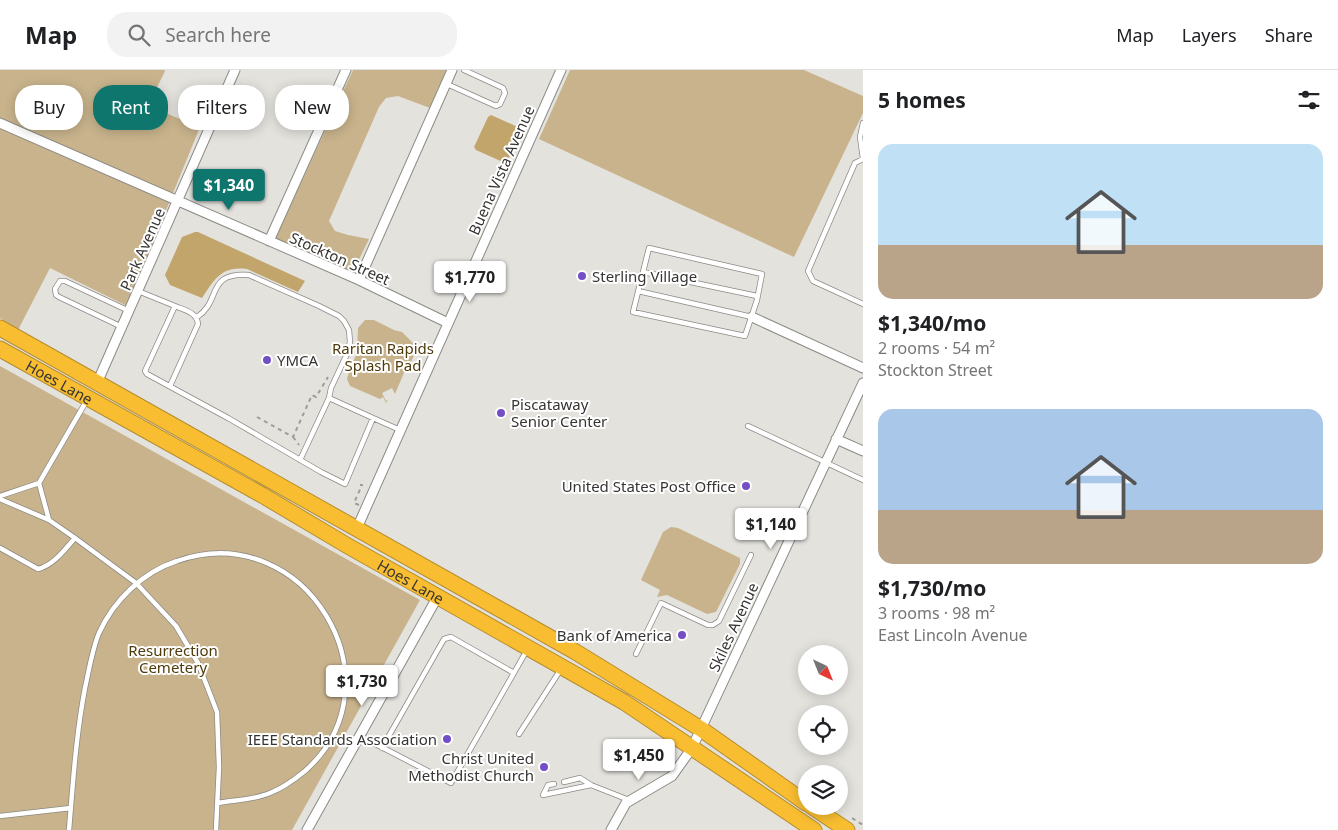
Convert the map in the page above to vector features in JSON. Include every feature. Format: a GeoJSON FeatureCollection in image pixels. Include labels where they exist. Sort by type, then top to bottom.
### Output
{"type":"FeatureCollection","features":[{"type":"Feature","properties":{"kind":"highway","name":"Hoes Lane"},"geometry":{"type":"LineString","coordinates":[[0,328],[574,651],[701,728],[798,797]]}},
{"type":"Feature","properties":{"kind":"highway","name":"Hoes Lane"},"geometry":{"type":"LineString","coordinates":[[0,349],[253,490],[624,702],[814,830]]}},
{"type":"Feature","properties":{"kind":"highway"},"geometry":{"type":"LineString","coordinates":[[824,815],[847,830]]}},
{"type":"Feature","properties":{"kind":"street","name":"Park Avenue"},"geometry":{"type":"LineString","coordinates":[[97,383],[235,70]]}},
{"type":"Feature","properties":{"kind":"street"},"geometry":{"type":"LineString","coordinates":[[269,241],[346,70]]}},
{"type":"Feature","properties":{"kind":"street"},"geometry":{"type":"LineString","coordinates":[[359,280],[452,70]]}},
{"type":"Feature","properties":{"kind":"street","name":"Buena Vista Avenue"},"geometry":{"type":"LineString","coordinates":[[357,528],[560,70]]}},
{"type":"Feature","properties":{"kind":"street","name":"Stockton Street"},"geometry":{"type":"LineString","coordinates":[[0,123],[359,280],[448,322]]}},
{"type":"Feature","properties":{"kind":"street"},"geometry":{"type":"LineString","coordinates":[[752,317],[863,368]]}},
{"type":"Feature","properties":{"kind":"street","name":"Skiles Avenue"},"geometry":{"type":"LineString","coordinates":[[611,830],[623,808],[630,800],[672,776],[692,748],[863,383]]}},
{"type":"Feature","properties":{"kind":"street"},"geometry":{"type":"LineString","coordinates":[[836,439],[863,451]]}},
{"type":"Feature","properties":{"kind":"street"},"geometry":{"type":"LineString","coordinates":[[311,829],[438,596]]}},
{"type":"Feature","properties":{"kind":"lane"},"geometry":{"type":"LineString","coordinates":[[447,84],[496,106],[500,104],[505,93],[503,88],[464,70]]}},
{"type":"Feature","properties":{"kind":"lane"},"geometry":{"type":"LineString","coordinates":[[863,123],[860,137],[863,159],[855,163],[808,271],[813,282],[863,304]]}},
{"type":"Feature","properties":{"kind":"lane"},"geometry":{"type":"LineString","coordinates":[[649,248],[762,274],[752,317],[745,336],[633,312],[643,272],[649,248]]}},
{"type":"Feature","properties":{"kind":"lane"},"geometry":{"type":"LineString","coordinates":[[643,272],[757,296]]}},
{"type":"Feature","properties":{"kind":"lane"},"geometry":{"type":"LineString","coordinates":[[197,317],[204,313],[219,282],[226,277],[236,274],[249,275],[339,316],[349,330],[350,342],[347,354],[331,388],[330,398],[300,460]]}},
{"type":"Feature","properties":{"kind":"lane"},"geometry":{"type":"LineString","coordinates":[[122,327],[59,297],[54,289],[60,281],[65,281],[130,311]]}},
{"type":"Feature","properties":{"kind":"lane"},"geometry":{"type":"LineString","coordinates":[[138,291],[197,317],[198,324],[170,386]]}},
{"type":"Feature","properties":{"kind":"lane"},"geometry":{"type":"LineString","coordinates":[[638,291],[752,317]]}},
{"type":"Feature","properties":{"kind":"lane"},"geometry":{"type":"LineString","coordinates":[[175,306],[145,371],[147,374],[345,484],[374,418]]}},
{"type":"Feature","properties":{"kind":"lane"},"geometry":{"type":"LineString","coordinates":[[330,398],[400,430]]}},
{"type":"Feature","properties":{"kind":"lane"},"geometry":{"type":"LineString","coordinates":[[0,497],[39,483],[87,399]]}},
{"type":"Feature","properties":{"kind":"lane"},"geometry":{"type":"LineString","coordinates":[[748,426],[863,480]]}},
{"type":"Feature","properties":{"kind":"lane"},"geometry":{"type":"LineString","coordinates":[[39,483],[50,520]]}},
{"type":"Feature","properties":{"kind":"lane"},"geometry":{"type":"LineString","coordinates":[[0,497],[50,520],[75,538],[136,583],[176,626],[198,663],[217,712],[219,767],[216,830]]}},
{"type":"Feature","properties":{"kind":"lane"},"geometry":{"type":"LineString","coordinates":[[0,548],[38,568],[45,567],[53,562],[75,538]]}},
{"type":"Feature","properties":{"kind":"lane"},"geometry":{"type":"LineString","coordinates":[[69,830],[81,710],[89,669],[99,633],[114,607],[136,583],[169,563],[211,553],[261,560],[288,574],[306,588],[327,617],[339,644],[345,679],[342,704],[336,728],[317,759],[292,781],[271,793],[261,797],[218,803]]}},
{"type":"Feature","properties":{"kind":"lane"},"geometry":{"type":"LineString","coordinates":[[636,654],[661,603],[708,625],[716,624],[751,556]]}},
{"type":"Feature","properties":{"kind":"lane"},"geometry":{"type":"LineString","coordinates":[[382,748],[444,638],[451,637],[514,673]]}},
{"type":"Feature","properties":{"kind":"lane"},"geometry":{"type":"LineString","coordinates":[[360,736],[451,783],[528,646]]}},
{"type":"Feature","properties":{"kind":"lane"},"geometry":{"type":"LineString","coordinates":[[519,734],[563,666]]}},
{"type":"Feature","properties":{"kind":"lane"},"geometry":{"type":"LineString","coordinates":[[564,782],[580,778],[592,785],[630,800]]}},
{"type":"Feature","properties":{"kind":"lane"},"geometry":{"type":"LineString","coordinates":[[554,784],[548,785],[544,795],[592,785]]}},
{"type":"Feature","properties":{"kind":"lane"},"geometry":{"type":"LineString","coordinates":[[0,816],[71,808]]}},
{"type":"Feature","properties":{"kind":"path"},"geometry":{"type":"LineString","coordinates":[[293,437],[312,395],[316,397],[331,372]]}},
{"type":"Feature","properties":{"kind":"path"},"geometry":{"type":"LineString","coordinates":[[257,417],[293,437],[299,444]]}},
{"type":"Feature","properties":{"kind":"path"},"geometry":{"type":"LineString","coordinates":[[359,505],[354,503],[362,486],[360,485]]}},
{"type":"Feature","properties":{"kind":"green space"},"geometry":{"type":"Polygon","coordinates":[[[0,70],[164,70],[158,85],[93,85],[93,130],[168,130],[168,114],[178,118],[178,130],[199,130],[127,306],[50,268],[18,330],[0,318],[0,70]]]}},
{"type":"Feature","properties":{"kind":"green space"},"geometry":{"type":"Polygon","coordinates":[[[353,70],[447,70],[430,108],[398,96],[386,98],[379,107],[329,221],[335,231],[369,239],[352,274],[275,239],[325,130],[349,130],[349,85],[346,85],[353,70]]]}},
{"type":"Feature","properties":{"kind":"green space"},"geometry":{"type":"Polygon","coordinates":[[[570,70],[804,70],[863,96],[863,113],[794,257],[539,139],[570,70]]]}},
{"type":"Feature","properties":{"kind":"green space","name":"Raritan Rapids Splash Pad"},"geometry":{"type":"Polygon","coordinates":[[[365,320],[374,320],[402,332],[415,345],[414,355],[395,394],[392,388],[382,393],[386,401],[388,400],[386,403],[383,397],[380,399],[350,386],[347,379],[351,365],[348,363],[350,360],[354,360],[357,353],[358,328],[365,320]]]}},
{"type":"Feature","properties":{"kind":"green space","name":"Resurrection Cemetery"},"geometry":{"type":"Polygon","coordinates":[[[0,366],[420,600],[292,830],[0,830],[0,366]]]}},
{"type":"Feature","properties":{"kind":"green space"},"geometry":{"type":"Polygon","coordinates":[[[671,527],[678,528],[740,558],[740,564],[716,612],[707,614],[667,595],[657,597],[660,590],[641,580],[663,532],[671,527]]]}},
{"type":"Feature","properties":{"kind":"shaded area"},"geometry":{"type":"Polygon","coordinates":[[[491,115],[520,128],[521,131],[505,163],[476,150],[474,147],[488,117],[491,115]]]}},
{"type":"Feature","properties":{"kind":"shaded area"},"geometry":{"type":"Polygon","coordinates":[[[195,232],[305,281],[298,292],[247,269],[238,269],[220,275],[202,298],[170,285],[165,275],[182,237],[195,232]]]}},
{"type":"Feature","properties":{"kind":"place","name":"Sterling Village"},"geometry":{"type":"Point","coordinates":[582,276]}},
{"type":"Feature","properties":{"kind":"place","name":"YMCA"},"geometry":{"type":"Point","coordinates":[267,360]}},
{"type":"Feature","properties":{"kind":"place","name":"Piscataway Senior Center"},"geometry":{"type":"Point","coordinates":[501,413]}},
{"type":"Feature","properties":{"kind":"place","name":"United States Post Office"},"geometry":{"type":"Point","coordinates":[746,486]}},
{"type":"Feature","properties":{"kind":"place","name":"Bank of America"},"geometry":{"type":"Point","coordinates":[682,635]}},
{"type":"Feature","properties":{"kind":"place","name":"IEEE Standards Association"},"geometry":{"type":"Point","coordinates":[447,739]}},
{"type":"Feature","properties":{"kind":"place","name":"Christ United Methodist Church"},"geometry":{"type":"Point","coordinates":[544,767]}}]}
